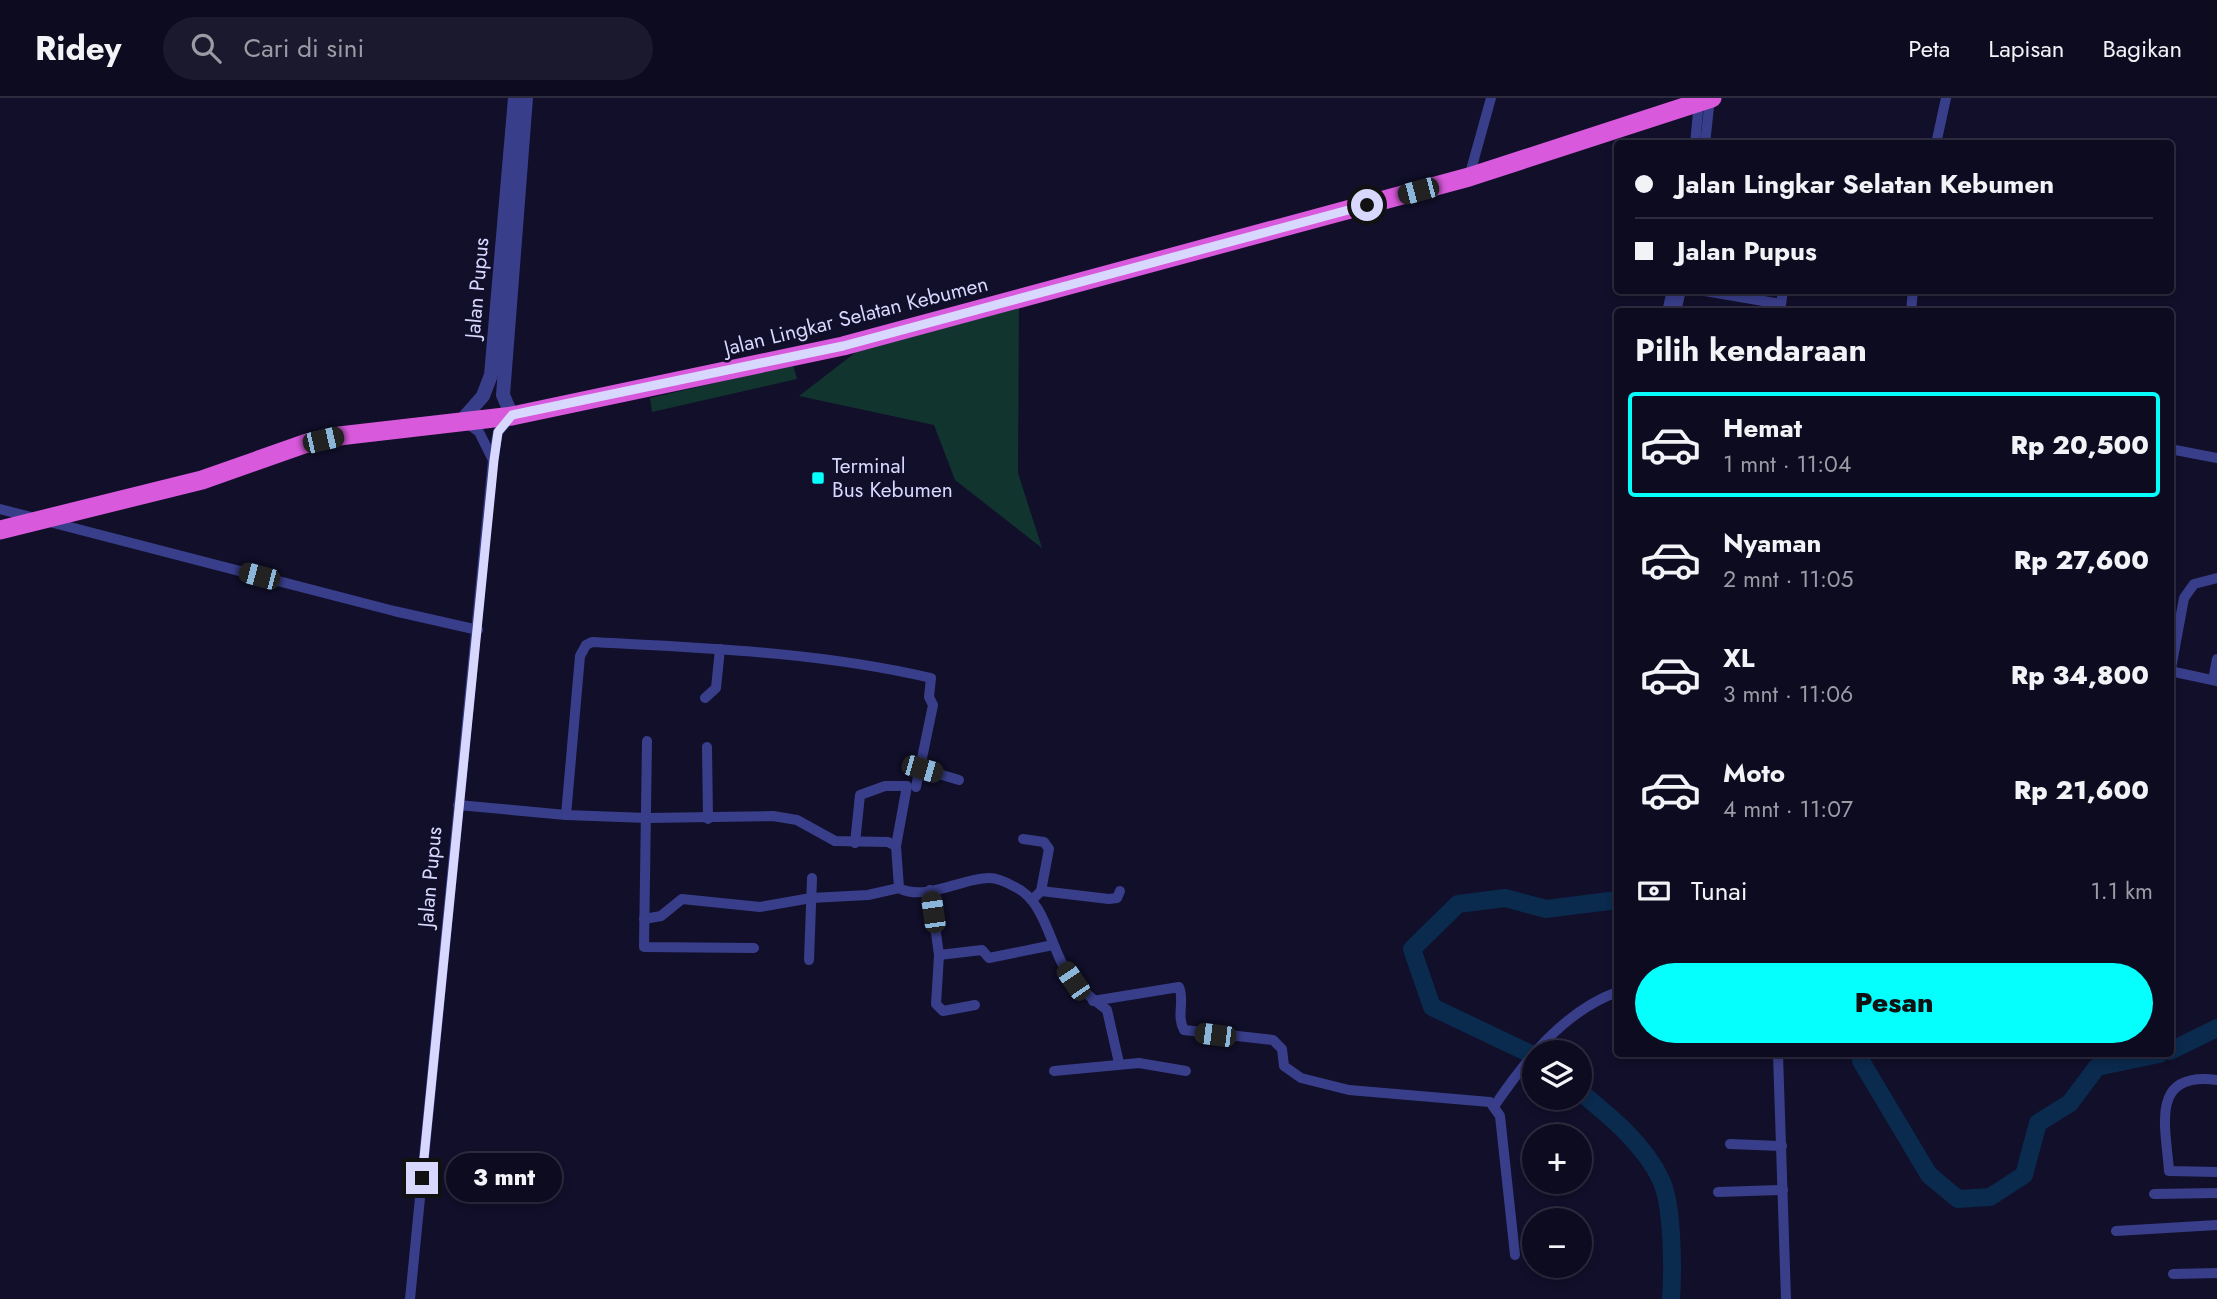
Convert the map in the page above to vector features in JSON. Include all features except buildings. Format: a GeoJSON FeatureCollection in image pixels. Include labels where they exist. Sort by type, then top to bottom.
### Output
{"type":"FeatureCollection","features":[{"type":"Feature","properties":{"kind":"highway","name":"Jalan Lingkar Selatan Kebumen"},"geometry":{"type":"LineString","coordinates":[[0,530],[202,480],[307,443],[512,415],[843,346],[1469,177],[1707,99]]}},
{"type":"Feature","properties":{"kind":"street","name":"Jalan Pupus"},"geometry":{"type":"LineString","coordinates":[[462,420],[483,396],[491,375],[515,98]]}},
{"type":"Feature","properties":{"kind":"street","name":"Jalan Pupus"},"geometry":{"type":"LineString","coordinates":[[410,1299],[494,460],[498,432],[512,415],[503,395],[526,98]]}},
{"type":"Feature","properties":{"kind":"street"},"geometry":{"type":"LineString","coordinates":[[1469,177],[1491,98]]}},
{"type":"Feature","properties":{"kind":"street"},"geometry":{"type":"LineString","coordinates":[[1937,140],[1946,98]]}},
{"type":"Feature","properties":{"kind":"street"},"geometry":{"type":"LineString","coordinates":[[1696,140],[1707,99]]}},
{"type":"Feature","properties":{"kind":"street"},"geometry":{"type":"LineString","coordinates":[[1705,140],[1707,99]]}},
{"type":"Feature","properties":{"kind":"street"},"geometry":{"type":"LineString","coordinates":[[1717,294],[1780,308]]}},
{"type":"Feature","properties":{"kind":"street"},"geometry":{"type":"LineString","coordinates":[[462,420],[479,432],[494,460]]}},
{"type":"Feature","properties":{"kind":"street"},"geometry":{"type":"LineString","coordinates":[[2174,450],[2217,458]]}},
{"type":"Feature","properties":{"kind":"street"},"geometry":{"type":"LineString","coordinates":[[0,509],[394,611],[478,630]]}},
{"type":"Feature","properties":{"kind":"street"},"geometry":{"type":"LineString","coordinates":[[2174,648],[2188,589],[2194,584],[2217,578]]}},
{"type":"Feature","properties":{"kind":"street"},"geometry":{"type":"LineString","coordinates":[[566,815],[580,656],[586,645],[592,642],[720,649],[835,662],[931,678],[929,697],[933,705],[922,769],[895,846],[899,888]]}},
{"type":"Feature","properties":{"kind":"street"},"geometry":{"type":"LineString","coordinates":[[705,698],[716,688],[720,649]]}},
{"type":"Feature","properties":{"kind":"street"},"geometry":{"type":"LineString","coordinates":[[2174,673],[2215,680],[2217,659]]}},
{"type":"Feature","properties":{"kind":"street"},"geometry":{"type":"LineString","coordinates":[[647,741],[644,919],[646,948],[754,948]]}},
{"type":"Feature","properties":{"kind":"street"},"geometry":{"type":"LineString","coordinates":[[707,747],[708,819]]}},
{"type":"Feature","properties":{"kind":"street"},"geometry":{"type":"LineString","coordinates":[[922,769],[959,780]]}},
{"type":"Feature","properties":{"kind":"street"},"geometry":{"type":"LineString","coordinates":[[855,843],[860,795],[885,786],[914,788]]}},
{"type":"Feature","properties":{"kind":"street"},"geometry":{"type":"LineString","coordinates":[[458,805],[566,815],[788,818],[797,820],[827,839],[855,843],[888,842],[895,846]]}},
{"type":"Feature","properties":{"kind":"street"},"geometry":{"type":"LineString","coordinates":[[1023,839],[1044,842],[1049,849],[1041,891],[1032,900]]}},
{"type":"Feature","properties":{"kind":"street"},"geometry":{"type":"LineString","coordinates":[[809,960],[812,878]]}},
{"type":"Feature","properties":{"kind":"street"},"geometry":{"type":"LineString","coordinates":[[644,919],[662,916],[682,899],[760,907],[811,898],[868,895],[899,888],[906,891],[930,890],[989,878],[1017,887],[1032,900],[1073,981],[1093,1001],[1107,1010],[1119,1063]]}},
{"type":"Feature","properties":{"kind":"street"},"geometry":{"type":"LineString","coordinates":[[930,890],[939,955],[936,987],[938,1010],[950,1011],[975,1005]]}},
{"type":"Feature","properties":{"kind":"street"},"geometry":{"type":"LineString","coordinates":[[1041,891],[1109,899],[1117,898],[1120,891]]}},
{"type":"Feature","properties":{"kind":"street"},"geometry":{"type":"LineString","coordinates":[[939,955],[982,950],[989,958],[1053,946]]}},
{"type":"Feature","properties":{"kind":"street"},"geometry":{"type":"LineString","coordinates":[[1093,1001],[1179,987],[1179,1016],[1184,1030],[1272,1041],[1282,1049],[1284,1066],[1300,1078],[1349,1090],[1470,1099],[1495,1105]]}},
{"type":"Feature","properties":{"kind":"street"},"geometry":{"type":"LineString","coordinates":[[1495,1105],[1543,1042],[1572,1018],[1614,994]]}},
{"type":"Feature","properties":{"kind":"street"},"geometry":{"type":"LineString","coordinates":[[1778,1057],[1786,1299]]}},
{"type":"Feature","properties":{"kind":"street"},"geometry":{"type":"LineString","coordinates":[[1054,1071],[1139,1063],[1186,1071]]}},
{"type":"Feature","properties":{"kind":"street"},"geometry":{"type":"LineString","coordinates":[[2217,1080],[2178,1085],[2169,1093],[2165,1112],[2169,1171],[2217,1172]]}},
{"type":"Feature","properties":{"kind":"street"},"geometry":{"type":"LineString","coordinates":[[1495,1105],[1500,1116],[1515,1255]]}},
{"type":"Feature","properties":{"kind":"street"},"geometry":{"type":"LineString","coordinates":[[1730,1144],[1782,1146]]}},
{"type":"Feature","properties":{"kind":"street"},"geometry":{"type":"LineString","coordinates":[[1718,1192],[1783,1190]]}},
{"type":"Feature","properties":{"kind":"street"},"geometry":{"type":"LineString","coordinates":[[2154,1194],[2217,1193]]}},
{"type":"Feature","properties":{"kind":"street"},"geometry":{"type":"LineString","coordinates":[[2116,1231],[2217,1225]]}},
{"type":"Feature","properties":{"kind":"street"},"geometry":{"type":"LineString","coordinates":[[2172,1274],[2217,1273]]}},
{"type":"Feature","properties":{"kind":"green space"},"geometry":{"type":"Polygon","coordinates":[[[1019,297],[1018,473],[1042,548],[955,480],[934,425],[799,396],[882,332],[1019,297]]]}},
{"type":"Feature","properties":{"kind":"green space"},"geometry":{"type":"Polygon","coordinates":[[[793,365],[797,379],[652,412],[650,398],[793,365]]]}},
{"type":"Feature","properties":{"kind":"waterway"},"geometry":{"type":"LineString","coordinates":[[1522,1050],[1432,1007],[1412,949],[1458,904],[1505,898],[1546,909],[1614,900]]}},
{"type":"Feature","properties":{"kind":"waterway"},"geometry":{"type":"LineString","coordinates":[[2174,1049],[2217,1028]]}},
{"type":"Feature","properties":{"kind":"waterway"},"geometry":{"type":"LineString","coordinates":[[1861,1057],[1929,1175],[1958,1199],[1990,1197],[2024,1175],[2038,1123],[2070,1103],[2097,1067],[2145,1057]]}},
{"type":"Feature","properties":{"kind":"waterway"},"geometry":{"type":"LineString","coordinates":[[1592,1102],[1636,1143],[1661,1180],[1670,1221],[1671,1299]]}},
{"type":"Feature","properties":{"kind":"place","name":"Terminal Bus Kebumen"},"geometry":{"type":"Point","coordinates":[818,478]}},
{"type":"Feature","properties":{"kind":"route"},"geometry":{"type":"LineString","coordinates":[[422,1178],[494,460],[498,432],[512,415],[782,361],[1019,300],[1367,205]]}}]}
